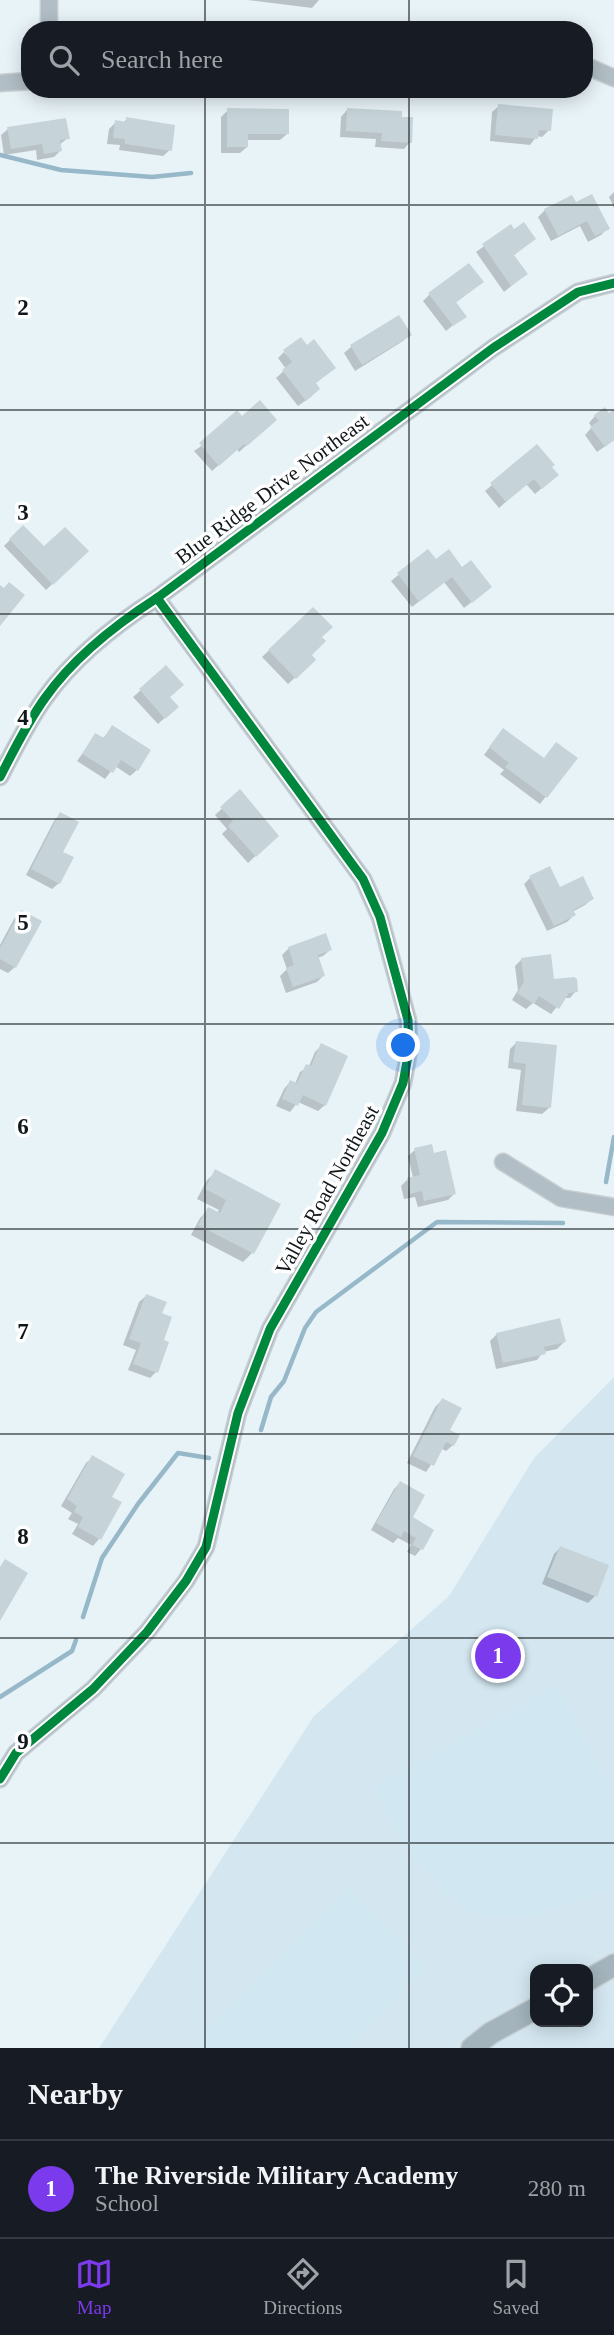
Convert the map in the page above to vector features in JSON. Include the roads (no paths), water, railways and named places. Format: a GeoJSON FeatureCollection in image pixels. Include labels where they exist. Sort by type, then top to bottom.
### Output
{"type":"FeatureCollection","features":[{"type":"Feature","properties":{"kind":"street"},"geometry":{"type":"LineString","coordinates":[[49,0],[49,21]]}},
{"type":"Feature","properties":{"kind":"street"},"geometry":{"type":"LineString","coordinates":[[593,69],[614,78]]}},
{"type":"Feature","properties":{"kind":"street"},"geometry":{"type":"LineString","coordinates":[[0,83],[21,82]]}},
{"type":"Feature","properties":{"kind":"street","name":"Blue Ridge Drive Northeast"},"geometry":{"type":"LineString","coordinates":[[0,777],[21,735],[46,696],[76,661],[122,621],[157,598],[504,340],[578,292],[614,283]]}},
{"type":"Feature","properties":{"kind":"street","name":"Valley Road Northeast"},"geometry":{"type":"LineString","coordinates":[[0,1779],[16,1753],[93,1689],[147,1632],[186,1581],[206,1548],[238,1413],[270,1329],[382,1133],[403,1083],[409,1051],[408,1020],[380,917],[363,878],[157,598]]}},
{"type":"Feature","properties":{"kind":"street"},"geometry":{"type":"LineString","coordinates":[[503,1162],[561,1198],[614,1207]]}},
{"type":"Feature","properties":{"kind":"street"},"geometry":{"type":"LineString","coordinates":[[593,1977],[614,1965]]}},
{"type":"Feature","properties":{"kind":"street"},"geometry":{"type":"LineString","coordinates":[[472,2048],[491,2033],[530,2012]]}},
{"type":"Feature","properties":{"kind":"waterway"},"geometry":{"type":"LineString","coordinates":[[0,155],[61,170],[152,177],[191,173]]}},
{"type":"Feature","properties":{"kind":"waterway"},"geometry":{"type":"LineString","coordinates":[[606,1182],[614,1137]]}},
{"type":"Feature","properties":{"kind":"waterway"},"geometry":{"type":"LineString","coordinates":[[261,1430],[271,1397],[284,1381],[305,1328],[316,1312],[437,1222],[563,1223]]}},
{"type":"Feature","properties":{"kind":"waterway"},"geometry":{"type":"LineString","coordinates":[[83,1617],[102,1558],[138,1504],[178,1453],[209,1458]]}},
{"type":"Feature","properties":{"kind":"waterway"},"geometry":{"type":"LineString","coordinates":[[0,1697],[72,1651],[76,1640]]}},
{"type":"Feature","properties":{"kind":"place","name":"The Riverside Military Academy"},"geometry":{"type":"Point","coordinates":[498,1656]}}]}
